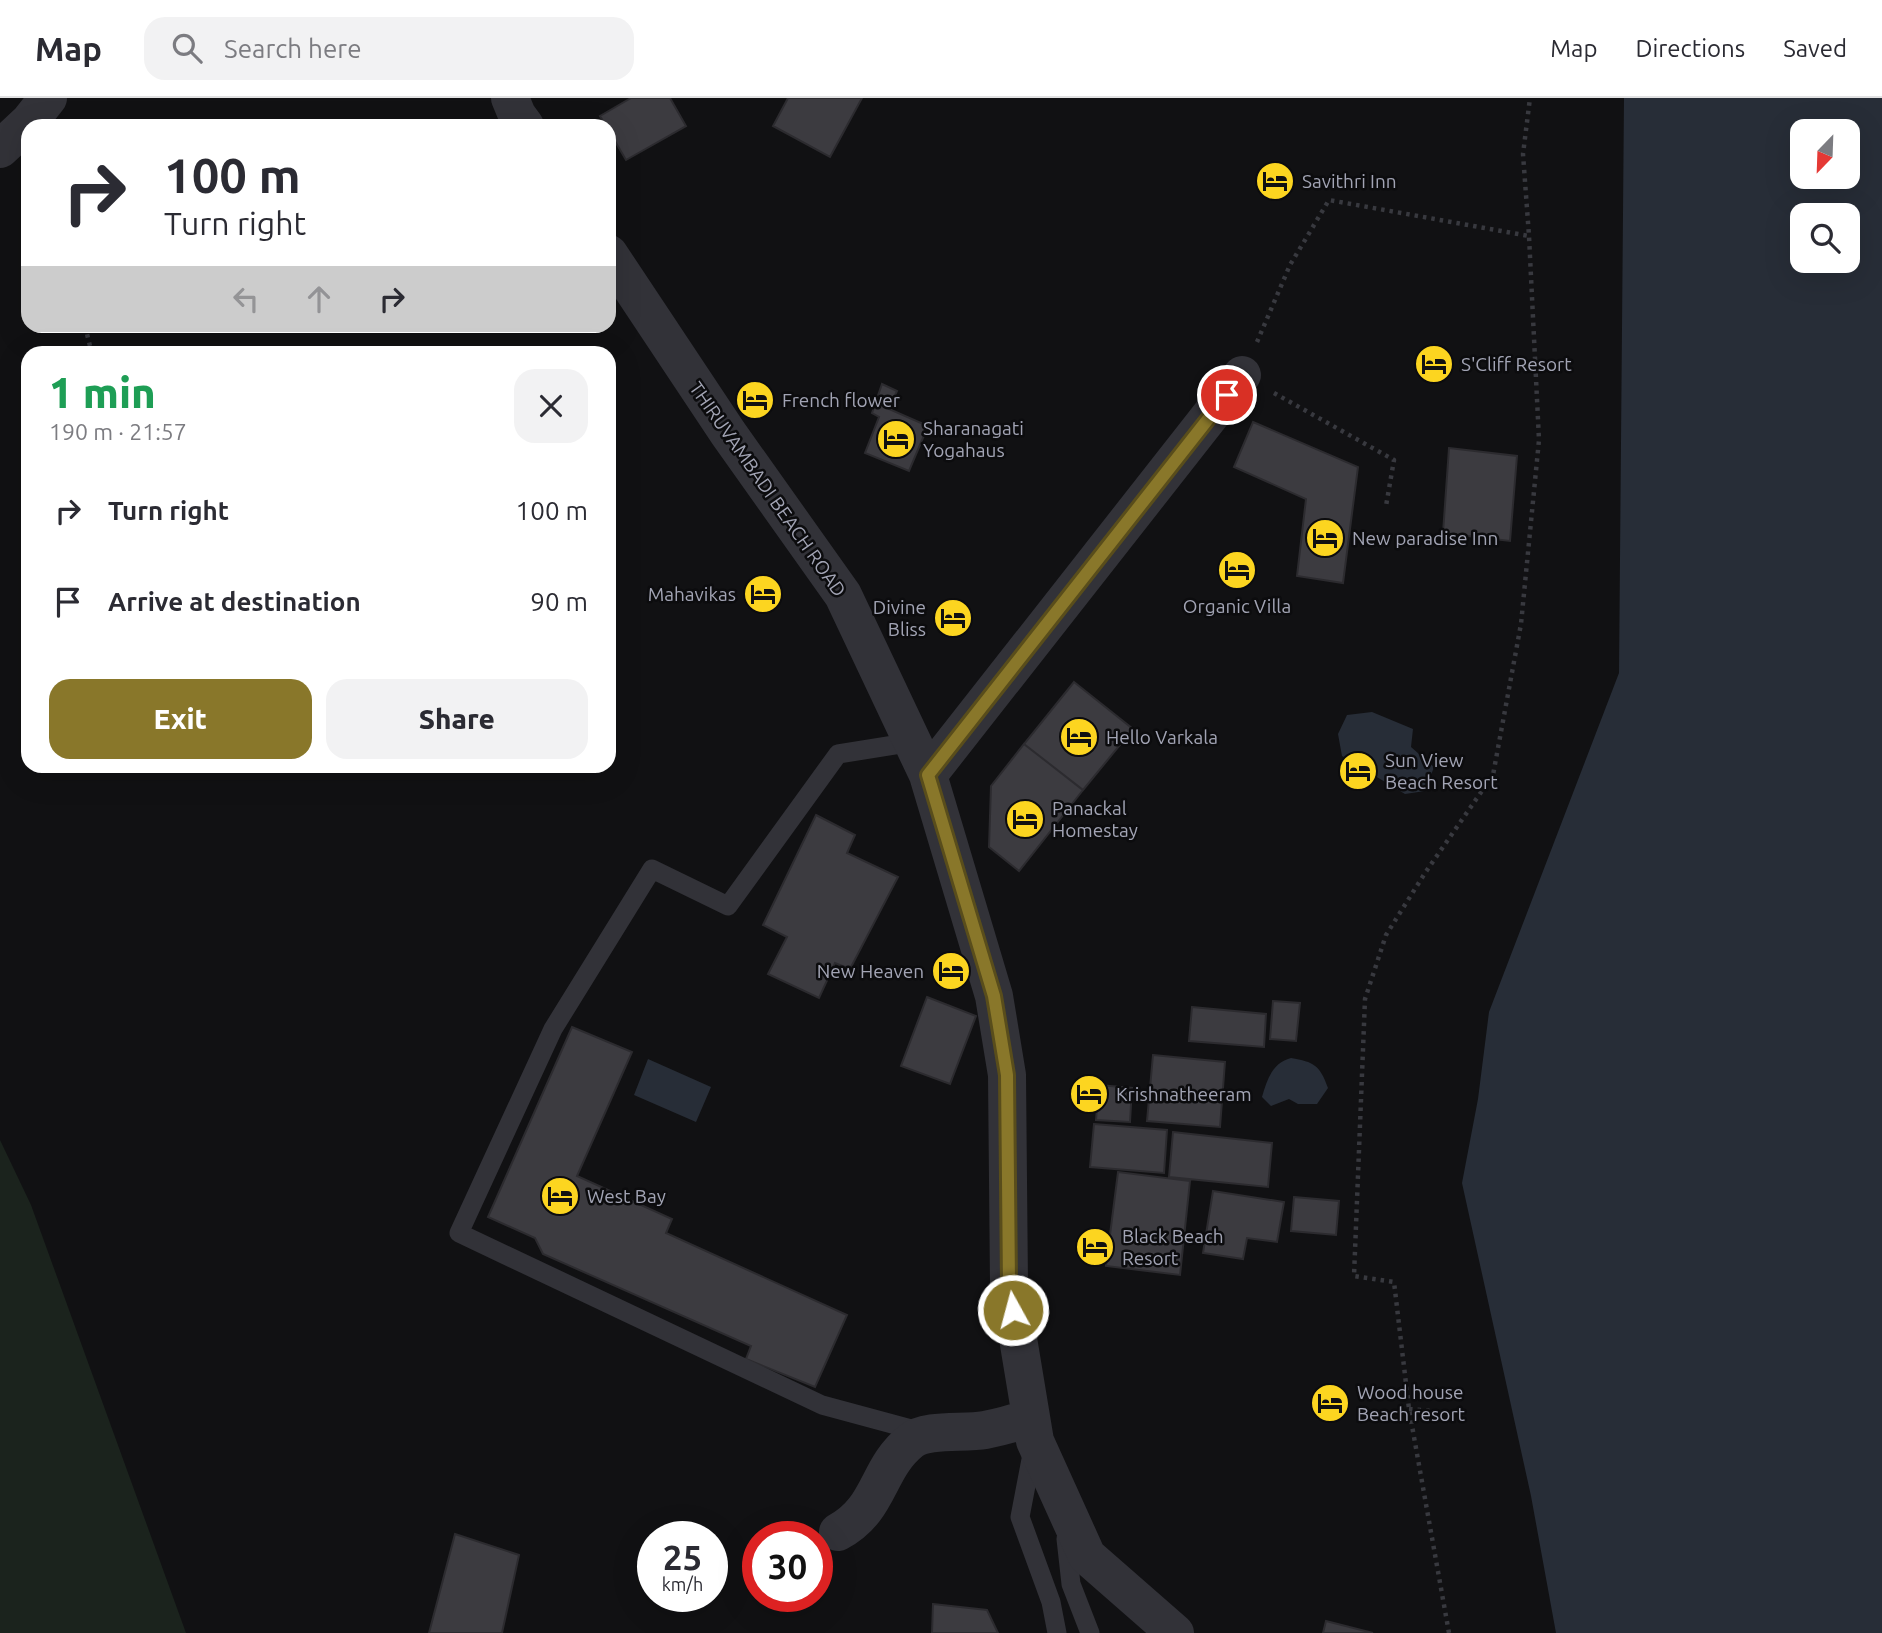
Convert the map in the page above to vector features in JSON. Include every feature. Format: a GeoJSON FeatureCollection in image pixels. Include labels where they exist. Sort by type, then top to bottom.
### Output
{"type":"FeatureCollection","features":[{"type":"Feature","properties":{"kind":"street"},"geometry":{"type":"LineString","coordinates":[[31,119],[48,98]]}},
{"type":"Feature","properties":{"kind":"street"},"geometry":{"type":"LineString","coordinates":[[510,98],[521,119]]}},
{"type":"Feature","properties":{"kind":"street"},"geometry":{"type":"LineString","coordinates":[[0,149],[21,129]]}},
{"type":"Feature","properties":{"kind":"street","name":"THIRUVAMBADI BEACH ROAD"},"geometry":{"type":"LineString","coordinates":[[616,265],[728,433],[843,595],[920,759],[994,996],[1007,1075],[1009,1284],[1033,1429],[1087,1556],[1175,1633]]}},
{"type":"Feature","properties":{"kind":"street"},"geometry":{"type":"LineString","coordinates":[[920,759],[1242,375]]}},
{"type":"Feature","properties":{"kind":"street"},"geometry":{"type":"LineString","coordinates":[[838,1532],[848,1527],[865,1511],[886,1470],[912,1440],[926,1434],[982,1431],[1006,1426],[1033,1429]]}},
{"type":"Feature","properties":{"kind":"lane"},"geometry":{"type":"LineString","coordinates":[[920,759],[838,754],[728,906],[652,869],[553,1029],[459,1233],[822,1405],[926,1434]]}},
{"type":"Feature","properties":{"kind":"lane"},"geometry":{"type":"LineString","coordinates":[[1033,1429],[1020,1517],[1051,1602],[1057,1633]]}},
{"type":"Feature","properties":{"kind":"lane"},"geometry":{"type":"LineString","coordinates":[[1033,1429],[1067,1542],[1071,1584],[1090,1633]]}},
{"type":"Feature","properties":{"kind":"path"},"geometry":{"type":"LineString","coordinates":[[1449,1633],[1409,1409],[1394,1282],[1354,1276],[1365,999],[1387,935],[1425,873],[1493,775],[1521,624],[1539,440],[1523,154],[1530,98]]}},
{"type":"Feature","properties":{"kind":"path"},"geometry":{"type":"LineString","coordinates":[[1386,506],[1394,460],[1242,375],[1290,265],[1329,200],[1529,236]]}},
{"type":"Feature","properties":{"kind":"path"},"geometry":{"type":"LineString","coordinates":[[1409,1409],[1467,1414]]}},
{"type":"Feature","properties":{"kind":"shaded area"},"geometry":{"type":"Polygon","coordinates":[[[1624,98],[1882,98],[1882,1633],[1556,1633],[1531,1496],[1462,1183],[1478,1099],[1489,1012],[1619,673],[1624,98]]]}},
{"type":"Feature","properties":{"kind":"shaded area"},"geometry":{"type":"Polygon","coordinates":[[[1372,712],[1413,729],[1411,747],[1434,767],[1425,791],[1405,794],[1342,756],[1338,734],[1347,715],[1372,712]]]}},
{"type":"Feature","properties":{"kind":"shaded area"},"geometry":{"type":"Polygon","coordinates":[[[1291,1058],[1311,1063],[1322,1074],[1328,1088],[1317,1104],[1298,1104],[1289,1099],[1271,1106],[1262,1097],[1275,1068],[1291,1058]]]}},
{"type":"Feature","properties":{"kind":"shaded area"},"geometry":{"type":"Polygon","coordinates":[[[648,1059],[711,1087],[696,1122],[634,1095],[648,1059]]]}},
{"type":"Feature","properties":{"kind":"shaded area"},"geometry":{"type":"Polygon","coordinates":[[[0,1140],[31,1205],[186,1633],[0,1633],[0,1140]]]}},
{"type":"Feature","properties":{"kind":"building"},"geometry":{"type":"Polygon","coordinates":[[[631,98],[670,98],[686,126],[626,160],[616,143],[616,119],[602,119],[600,116],[631,98]]]}},
{"type":"Feature","properties":{"kind":"building"},"geometry":{"type":"Polygon","coordinates":[[[788,98],[862,98],[830,157],[773,126],[788,98]]]}},
{"type":"Feature","properties":{"kind":"building","name":"Sharanagati Yogahaus"},"geometry":{"type":"Polygon","coordinates":[[[882,384],[897,391],[889,409],[928,426],[909,471],[865,453],[879,417],[872,413],[882,384]]]}},
{"type":"Feature","properties":{"kind":"building","name":"New paradise Inn"},"geometry":{"type":"Polygon","coordinates":[[[1253,422],[1358,467],[1343,583],[1297,576],[1306,499],[1234,467],[1253,422]]]}},
{"type":"Feature","properties":{"kind":"building"},"geometry":{"type":"Polygon","coordinates":[[[1449,448],[1517,456],[1510,541],[1443,533],[1449,448]]]}},
{"type":"Feature","properties":{"kind":"building","name":"Hello Varkala"},"geometry":{"type":"Polygon","coordinates":[[[1074,682],[1133,729],[1083,790],[1024,744],[1074,682]]]}},
{"type":"Feature","properties":{"kind":"building","name":"Panackal Homestay"},"geometry":{"type":"Polygon","coordinates":[[[1024,744],[1083,790],[1019,871],[989,847],[991,786],[1024,744]]]}},
{"type":"Feature","properties":{"kind":"building"},"geometry":{"type":"Polygon","coordinates":[[[816,815],[855,835],[847,853],[898,877],[850,969],[835,963],[819,998],[768,974],[787,937],[763,925],[816,815]]]}},
{"type":"Feature","properties":{"kind":"building"},"geometry":{"type":"Polygon","coordinates":[[[927,997],[976,1016],[950,1084],[901,1066],[927,997]]]}},
{"type":"Feature","properties":{"kind":"building"},"geometry":{"type":"Polygon","coordinates":[[[1273,1001],[1300,1003],[1296,1041],[1270,1039],[1273,1001]]]}},
{"type":"Feature","properties":{"kind":"building"},"geometry":{"type":"Polygon","coordinates":[[[1192,1007],[1266,1014],[1264,1047],[1189,1041],[1192,1007]]]}},
{"type":"Feature","properties":{"kind":"building","name":"West Bay"},"geometry":{"type":"Polygon","coordinates":[[[572,1027],[632,1052],[577,1176],[672,1219],[666,1233],[847,1315],[815,1387],[746,1359],[751,1346],[543,1254],[535,1238],[488,1217],[572,1027]]]}},
{"type":"Feature","properties":{"kind":"building"},"geometry":{"type":"Polygon","coordinates":[[[1153,1055],[1225,1062],[1220,1127],[1147,1121],[1153,1055]]]}},
{"type":"Feature","properties":{"kind":"building"},"geometry":{"type":"Polygon","coordinates":[[[1099,1085],[1132,1088],[1130,1122],[1096,1120],[1099,1085]]]}},
{"type":"Feature","properties":{"kind":"building"},"geometry":{"type":"Polygon","coordinates":[[[1094,1124],[1167,1130],[1164,1173],[1090,1167],[1094,1124]]]}},
{"type":"Feature","properties":{"kind":"building"},"geometry":{"type":"Polygon","coordinates":[[[1173,1132],[1272,1143],[1268,1187],[1169,1177],[1173,1132]]]}},
{"type":"Feature","properties":{"kind":"building"},"geometry":{"type":"Polygon","coordinates":[[[1118,1172],[1190,1181],[1180,1275],[1106,1266],[1118,1172]]]}},
{"type":"Feature","properties":{"kind":"building"},"geometry":{"type":"Polygon","coordinates":[[[1213,1191],[1284,1202],[1277,1242],[1247,1238],[1243,1259],[1203,1253],[1213,1191]]]}},
{"type":"Feature","properties":{"kind":"building"},"geometry":{"type":"Polygon","coordinates":[[[1294,1197],[1339,1201],[1336,1235],[1291,1231],[1294,1197]]]}},
{"type":"Feature","properties":{"kind":"building"},"geometry":{"type":"Polygon","coordinates":[[[455,1534],[519,1555],[502,1633],[429,1633],[455,1534]]]}},
{"type":"Feature","properties":{"kind":"building"},"geometry":{"type":"Polygon","coordinates":[[[933,1604],[987,1610],[998,1633],[932,1633],[933,1604]]]}},
{"type":"Feature","properties":{"kind":"building"},"geometry":{"type":"Polygon","coordinates":[[[1326,1621],[1373,1633],[1323,1633],[1326,1621]]]}},
{"type":"Feature","properties":{"kind":"place","name":"Savithri Inn"},"geometry":{"type":"Point","coordinates":[1275,181]}},
{"type":"Feature","properties":{"kind":"place","name":"S'Cliff Resort"},"geometry":{"type":"Point","coordinates":[1434,364]}},
{"type":"Feature","properties":{"kind":"place","name":"French flower"},"geometry":{"type":"Point","coordinates":[755,400]}},
{"type":"Feature","properties":{"kind":"place","name":"Sharanagati Yogahaus"},"geometry":{"type":"Point","coordinates":[896,439]}},
{"type":"Feature","properties":{"kind":"place","name":"New paradise Inn"},"geometry":{"type":"Point","coordinates":[1325,538]}},
{"type":"Feature","properties":{"kind":"place","name":"Organic Villa"},"geometry":{"type":"Point","coordinates":[1237,570]}},
{"type":"Feature","properties":{"kind":"place","name":"Mahavikas"},"geometry":{"type":"Point","coordinates":[763,594]}},
{"type":"Feature","properties":{"kind":"place","name":"Divine Bliss"},"geometry":{"type":"Point","coordinates":[953,618]}},
{"type":"Feature","properties":{"kind":"place","name":"Hello Varkala"},"geometry":{"type":"Point","coordinates":[1079,737]}},
{"type":"Feature","properties":{"kind":"place","name":"Sun View Beach Resort"},"geometry":{"type":"Point","coordinates":[1358,771]}},
{"type":"Feature","properties":{"kind":"place","name":"Panackal Homestay"},"geometry":{"type":"Point","coordinates":[1025,819]}},
{"type":"Feature","properties":{"kind":"place","name":"New Heaven"},"geometry":{"type":"Point","coordinates":[951,971]}},
{"type":"Feature","properties":{"kind":"place","name":"Krishnatheeram"},"geometry":{"type":"Point","coordinates":[1089,1094]}},
{"type":"Feature","properties":{"kind":"place","name":"West Bay"},"geometry":{"type":"Point","coordinates":[560,1196]}},
{"type":"Feature","properties":{"kind":"place","name":"Black Beach Resort"},"geometry":{"type":"Point","coordinates":[1095,1247]}},
{"type":"Feature","properties":{"kind":"place","name":"Wood house Beach resort"},"geometry":{"type":"Point","coordinates":[1330,1403]}},
{"type":"Feature","properties":{"kind":"route"},"geometry":{"type":"LineString","coordinates":[[1013,1310],[1009,1284],[1009,1150],[1007,1075],[1003,1048],[994,996],[928,775],[1227,395]]}}]}
